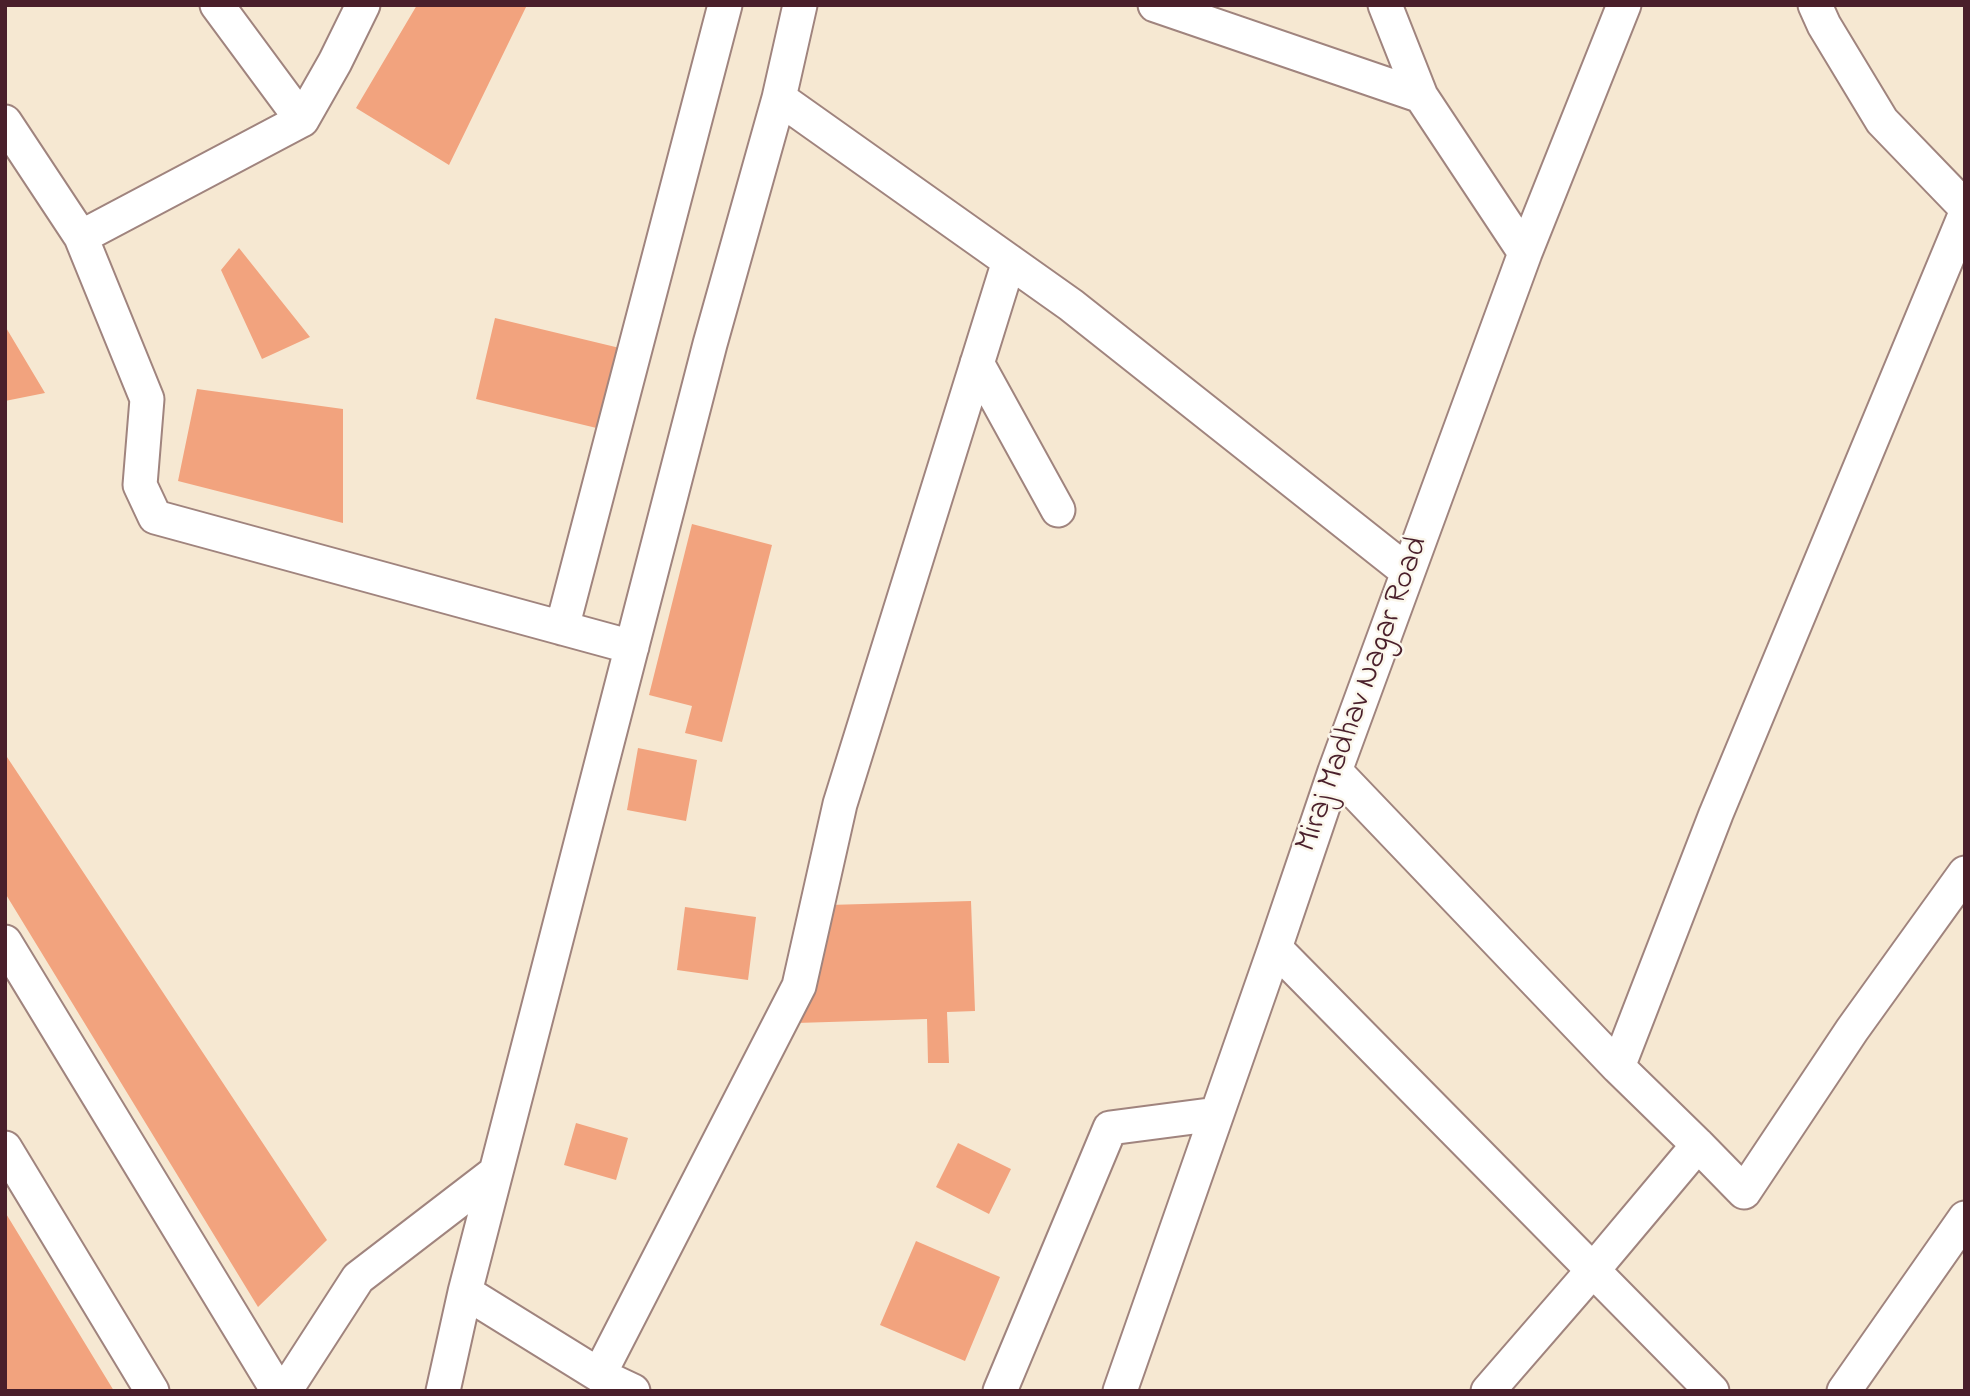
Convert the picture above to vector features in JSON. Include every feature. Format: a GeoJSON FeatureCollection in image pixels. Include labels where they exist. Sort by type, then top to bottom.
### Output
{"type":"FeatureCollection","features":[{"type":"Feature","properties":{"kind":"street"},"geometry":{"type":"LineString","coordinates":[[217,5],[302,120]]}},
{"type":"Feature","properties":{"kind":"street"},"geometry":{"type":"LineString","coordinates":[[81,237],[302,120],[363,5]]}},
{"type":"Feature","properties":{"kind":"street"},"geometry":{"type":"LineString","coordinates":[[562,628],[725,5]]}},
{"type":"Feature","properties":{"kind":"street"},"geometry":{"type":"LineString","coordinates":[[443,1391],[465,1292],[710,344],[779,98],[800,5]]}},
{"type":"Feature","properties":{"kind":"street"},"geometry":{"type":"LineString","coordinates":[[1155,5],[1421,96]]}},
{"type":"Feature","properties":{"kind":"street"},"geometry":{"type":"LineString","coordinates":[[1385,5],[1421,96],[1525,253]]}},
{"type":"Feature","properties":{"kind":"street","name":"Miraj Madhav Nagar Road"},"geometry":{"type":"LineString","coordinates":[[1120,1391],[1335,771],[1525,253],[1624,5]]}},
{"type":"Feature","properties":{"kind":"street"},"geometry":{"type":"LineString","coordinates":[[1815,5],[1824,25],[1882,121],[1965,207]]}},
{"type":"Feature","properties":{"kind":"street"},"geometry":{"type":"LineString","coordinates":[[779,98],[1071,305],[1408,572]]}},
{"type":"Feature","properties":{"kind":"street"},"geometry":{"type":"LineString","coordinates":[[5,122],[81,237],[147,399],[140,485],[156,517],[632,647]]}},
{"type":"Feature","properties":{"kind":"street"},"geometry":{"type":"LineString","coordinates":[[1618,1067],[1716,814],[1965,215]]}},
{"type":"Feature","properties":{"kind":"street"},"geometry":{"type":"LineString","coordinates":[[599,1375],[799,986],[840,804],[1009,261]]}},
{"type":"Feature","properties":{"kind":"street"},"geometry":{"type":"LineString","coordinates":[[977,363],[1058,510]]}},
{"type":"Feature","properties":{"kind":"street"},"geometry":{"type":"LineString","coordinates":[[1335,771],[1618,1067],[1744,1192],[1852,1030],[1965,873]]}},
{"type":"Feature","properties":{"kind":"street"},"geometry":{"type":"LineString","coordinates":[[5,942],[278,1391]]}},
{"type":"Feature","properties":{"kind":"street"},"geometry":{"type":"LineString","coordinates":[[1275,948],[1712,1391]]}},
{"type":"Feature","properties":{"kind":"street"},"geometry":{"type":"LineString","coordinates":[[1000,1391],[1110,1128],[1217,1114]]}},
{"type":"Feature","properties":{"kind":"street"},"geometry":{"type":"LineString","coordinates":[[1488,1391],[1698,1145]]}},
{"type":"Feature","properties":{"kind":"street"},"geometry":{"type":"LineString","coordinates":[[5,1148],[152,1391]]}},
{"type":"Feature","properties":{"kind":"street"},"geometry":{"type":"LineString","coordinates":[[285,1391],[358,1278],[496,1172]]}},
{"type":"Feature","properties":{"kind":"street"},"geometry":{"type":"LineString","coordinates":[[1844,1391],[1965,1218]]}},
{"type":"Feature","properties":{"kind":"street"},"geometry":{"type":"LineString","coordinates":[[465,1292],[599,1375],[632,1391]]}},
{"type":"Feature","properties":{"kind":"building"},"geometry":{"type":"Polygon","coordinates":[[[417,5],[527,5],[449,165],[356,108],[417,5]]]}},
{"type":"Feature","properties":{"kind":"building"},"geometry":{"type":"Polygon","coordinates":[[[239,248],[310,337],[262,359],[221,270],[239,248]]]}},
{"type":"Feature","properties":{"kind":"building"},"geometry":{"type":"Polygon","coordinates":[[[495,318],[628,350],[609,431],[476,399],[495,318]]]}},
{"type":"Feature","properties":{"kind":"building"},"geometry":{"type":"Polygon","coordinates":[[[5,326],[45,393],[5,401],[5,326]]]}},
{"type":"Feature","properties":{"kind":"building"},"geometry":{"type":"Polygon","coordinates":[[[197,389],[343,409],[343,523],[178,481],[197,389]]]}},
{"type":"Feature","properties":{"kind":"building"},"geometry":{"type":"Polygon","coordinates":[[[692,524],[772,545],[722,742],[685,733],[692,706],[649,695],[692,524]]]}},
{"type":"Feature","properties":{"kind":"building"},"geometry":{"type":"Polygon","coordinates":[[[638,748],[697,760],[686,821],[627,810],[638,748]]]}},
{"type":"Feature","properties":{"kind":"building"},"geometry":{"type":"Polygon","coordinates":[[[5,754],[327,1240],[258,1307],[5,893],[5,754]]]}},
{"type":"Feature","properties":{"kind":"building"},"geometry":{"type":"Polygon","coordinates":[[[971,901],[975,1011],[947,1012],[949,1063],[928,1063],[927,1019],[796,1023],[828,905],[971,901]]]}},
{"type":"Feature","properties":{"kind":"building"},"geometry":{"type":"Polygon","coordinates":[[[685,907],[756,917],[748,980],[677,970],[685,907]]]}},
{"type":"Feature","properties":{"kind":"building"},"geometry":{"type":"Polygon","coordinates":[[[576,1123],[628,1138],[616,1180],[564,1165],[576,1123]]]}},
{"type":"Feature","properties":{"kind":"building"},"geometry":{"type":"Polygon","coordinates":[[[958,1143],[1011,1169],[989,1214],[936,1187],[958,1143]]]}},
{"type":"Feature","properties":{"kind":"building"},"geometry":{"type":"Polygon","coordinates":[[[5,1212],[114,1391],[5,1391],[5,1212]]]}},
{"type":"Feature","properties":{"kind":"building"},"geometry":{"type":"Polygon","coordinates":[[[916,1241],[1000,1277],[965,1361],[880,1325],[916,1241]]]}}]}
